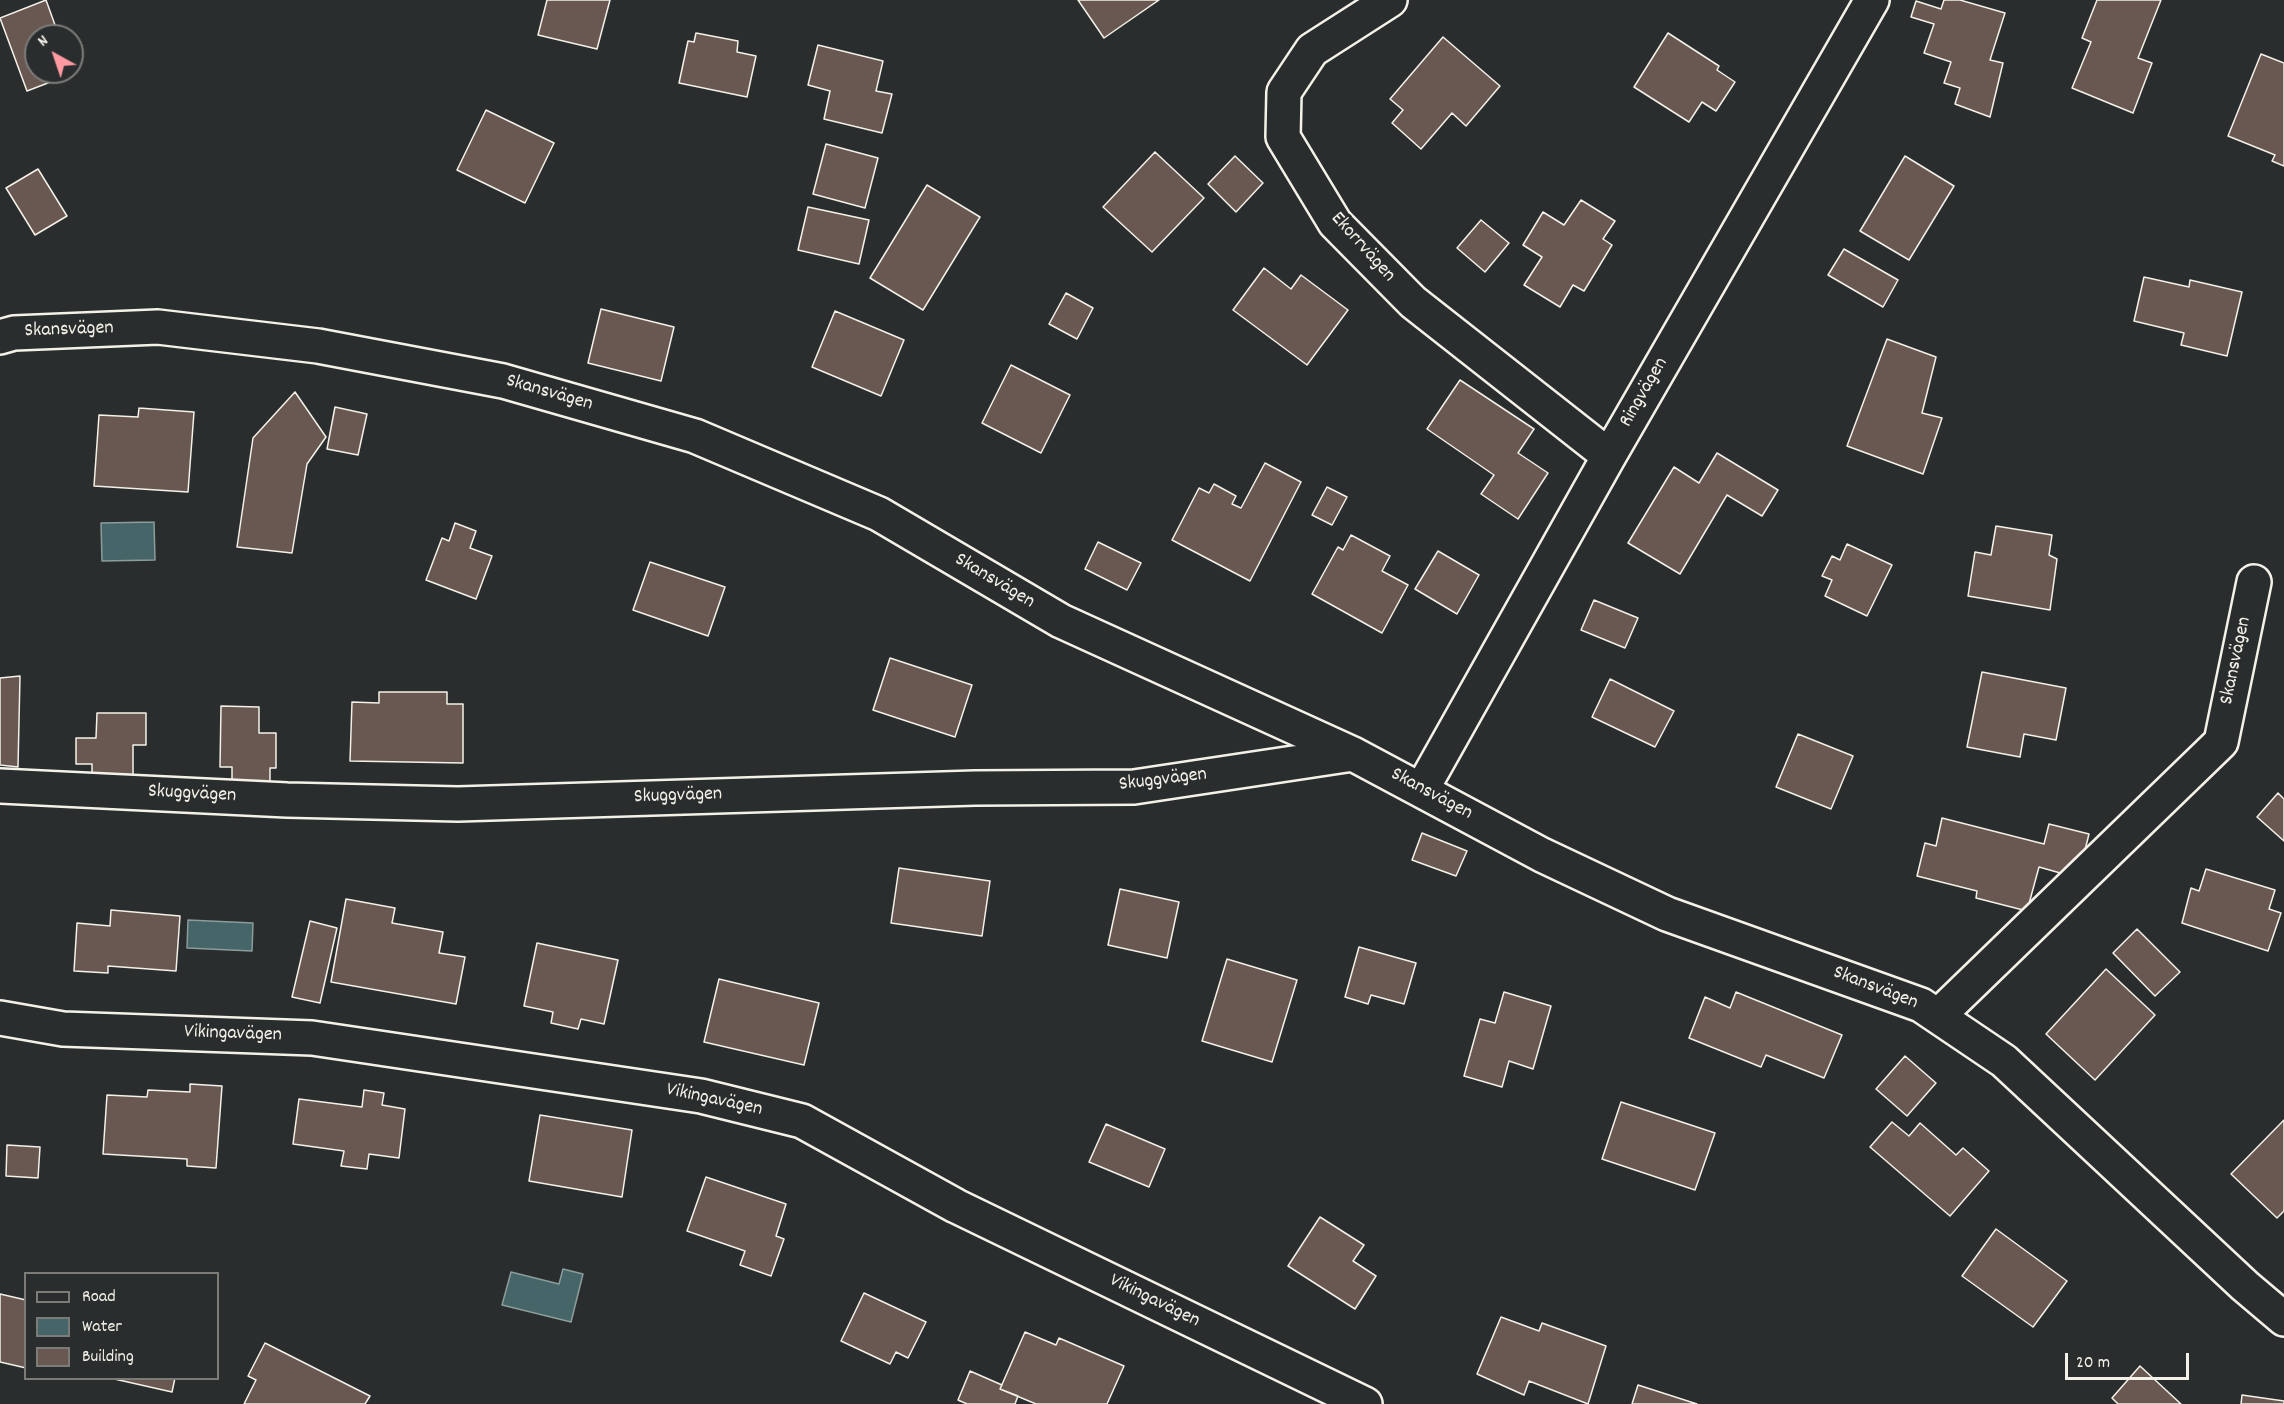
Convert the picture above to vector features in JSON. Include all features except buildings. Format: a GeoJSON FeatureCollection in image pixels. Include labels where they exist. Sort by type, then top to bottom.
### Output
{"type":"FeatureCollection","features":[{"type":"Feature","properties":{"kind":"street","name":"Ekorrvägen"},"geometry":{"type":"LineString","coordinates":[[1390,0],[1312,50],[1284,92],[1283,137],[1335,223],[1413,302],[1609,456]]}},
{"type":"Feature","properties":{"kind":"street","name":"Ringvägen"},"geometry":{"type":"LineString","coordinates":[[1422,789],[1609,456],[1872,0]]}},
{"type":"Feature","properties":{"kind":"street","name":"Skansvägen"},"geometry":{"type":"LineString","coordinates":[[0,337],[14,333],[158,327],[318,346],[503,381],[695,436],[879,514],[1061,621],[1353,754],[1542,855],[1667,914],[1921,1005],[2004,1060],[2236,1278],[2284,1319]]}},
{"type":"Feature","properties":{"kind":"street","name":"Skansvägen"},"geometry":{"type":"LineString","coordinates":[[1938,1016],[2221,742],[2254,582]]}},
{"type":"Feature","properties":{"kind":"street","name":"Skuggvägen"},"geometry":{"type":"LineString","coordinates":[[0,786],[287,800],[458,804],[975,788],[1134,787],[1353,754]]}},
{"type":"Feature","properties":{"kind":"street","name":"Vikingavägen"},"geometry":{"type":"LineString","coordinates":[[0,1018],[63,1029],[312,1038],[701,1096],[802,1121],[956,1206],[1365,1404]]}},
{"type":"Feature","properties":{"kind":"water"},"geometry":{"type":"Polygon","coordinates":[[[154,522],[155,560],[102,561],[101,523],[154,522]]]}},
{"type":"Feature","properties":{"kind":"water"},"geometry":{"type":"Polygon","coordinates":[[[188,920],[253,923],[252,951],[187,948],[188,920]]]}},
{"type":"Feature","properties":{"kind":"water"},"geometry":{"type":"Polygon","coordinates":[[[563,1269],[583,1274],[571,1322],[502,1305],[511,1272],[559,1284],[563,1269]]]}}]}
